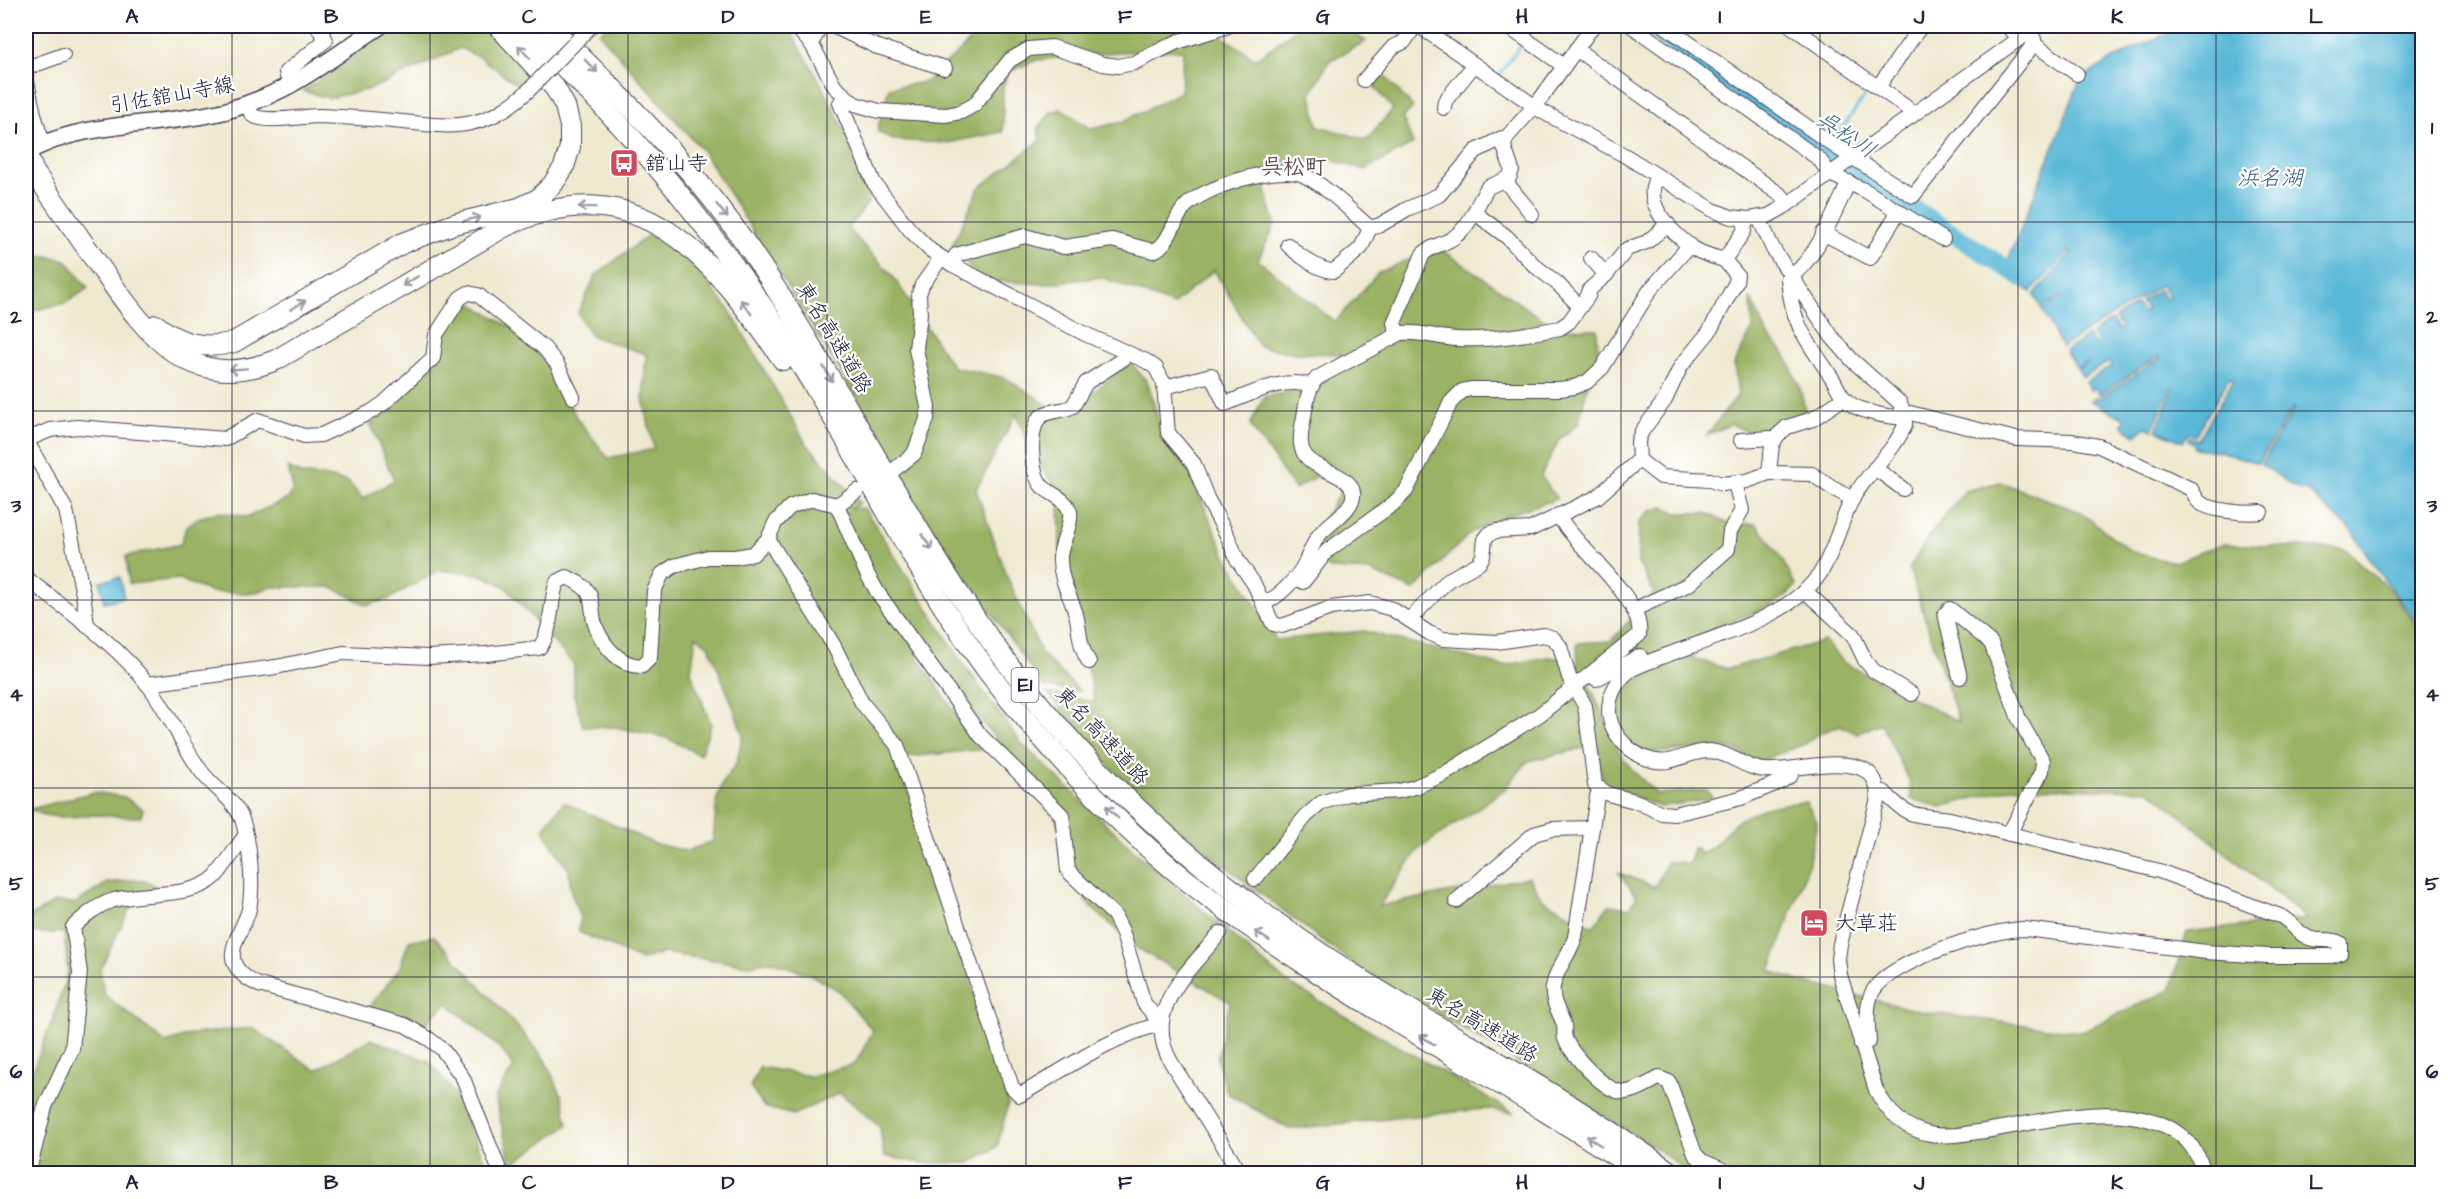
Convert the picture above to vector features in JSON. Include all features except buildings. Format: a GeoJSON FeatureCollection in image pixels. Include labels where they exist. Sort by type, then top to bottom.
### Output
{"type":"FeatureCollection","features":[{"type":"Feature","properties":{"kind":"highway"},"geometry":{"type":"LineString","coordinates":[[30,150],[138,305],[153,322],[170,335],[187,343],[206,346],[225,345],[243,338],[403,243],[454,224],[519,208],[538,199],[553,184],[564,167],[570,147],[570,126],[565,106],[555,87],[498,26]]}},
{"type":"Feature","properties":{"kind":"highway","name":"東名高速道路"},"geometry":{"type":"LineString","coordinates":[[520,26],[572,75],[627,133],[678,190],[729,257],[773,321],[867,491],[970,647],[1010,700],[1069,768],[1137,837],[1190,883],[1252,930],[1313,971],[1643,1173]]}},
{"type":"Feature","properties":{"kind":"highway","name":"東名高速道路"},"geometry":{"type":"LineString","coordinates":[[549,26],[659,136],[728,219],[798,323],[966,604],[1001,657],[1100,773],[1196,862],[1288,931],[1362,980],[1577,1111],[1673,1173]]}},
{"type":"Feature","properties":{"kind":"highway"},"geometry":{"type":"LineString","coordinates":[[30,150],[34,172],[147,330],[164,347],[184,359],[219,369],[254,367],[276,360],[485,236],[526,217],[554,209],[583,207],[612,209],[640,217],[667,230],[692,248],[725,282],[752,316],[867,491]]}},
{"type":"Feature","properties":{"kind":"main road","name":"引佐舘山寺線"},"geometry":{"type":"LineString","coordinates":[[30,150],[70,135],[202,116],[247,104],[290,86],[322,67],[380,26]]}},
{"type":"Feature","properties":{"kind":"street"},"geometry":{"type":"LineString","coordinates":[[290,86],[286,72],[326,40],[317,26]]}},
{"type":"Feature","properties":{"kind":"street"},"geometry":{"type":"LineString","coordinates":[[247,104],[252,115],[261,119],[309,116],[352,117],[461,125],[483,120],[503,111],[530,89],[591,26]]}},
{"type":"Feature","properties":{"kind":"street"},"geometry":{"type":"LineString","coordinates":[[795,26],[809,42],[830,80],[845,97],[862,107],[879,111],[954,114],[974,105],[1010,60],[1029,50],[1044,47],[1059,49],[1095,62],[1118,66],[1134,63],[1177,42],[1228,26]]}},
{"type":"Feature","properties":{"kind":"street"},"geometry":{"type":"LineString","coordinates":[[809,42],[815,37],[820,26]]}},
{"type":"Feature","properties":{"kind":"street"},"geometry":{"type":"LineString","coordinates":[[833,26],[875,46],[945,68]]}},
{"type":"Feature","properties":{"kind":"street"},"geometry":{"type":"LineString","coordinates":[[1364,80],[1393,47],[1404,42],[1417,26],[1534,106],[1624,155],[1713,210],[1731,217],[1752,218],[1776,212],[2030,34]]}},
{"type":"Feature","properties":{"kind":"street"},"geometry":{"type":"LineString","coordinates":[[1507,26],[1564,66]]}},
{"type":"Feature","properties":{"kind":"street"},"geometry":{"type":"LineString","coordinates":[[1398,334],[1394,323],[1423,254],[1428,249],[1455,237],[1475,213],[1488,187],[1505,181],[1512,170],[1504,147],[1506,140],[1593,26]]}},
{"type":"Feature","properties":{"kind":"street"},"geometry":{"type":"LineString","coordinates":[[1632,26],[1819,159],[1833,173],[1943,239]]}},
{"type":"Feature","properties":{"kind":"street"},"geometry":{"type":"LineString","coordinates":[[1665,26],[1836,147],[1913,196],[2030,34]]}},
{"type":"Feature","properties":{"kind":"street"},"geometry":{"type":"LineString","coordinates":[[1791,26],[1906,107],[1912,116]]}},
{"type":"Feature","properties":{"kind":"street"},"geometry":{"type":"LineString","coordinates":[[1878,87],[1922,26]]}},
{"type":"Feature","properties":{"kind":"street"},"geometry":{"type":"LineString","coordinates":[[2007,26],[2030,34],[2077,74]]}},
{"type":"Feature","properties":{"kind":"street"},"geometry":{"type":"LineString","coordinates":[[1576,49],[1782,196],[1788,204]]}},
{"type":"Feature","properties":{"kind":"street"},"geometry":{"type":"LineString","coordinates":[[30,150],[37,130],[37,119],[26,75],[29,67],[63,56]]}},
{"type":"Feature","properties":{"kind":"street"},"geometry":{"type":"LineString","coordinates":[[1444,108],[1445,101],[1474,65]]}},
{"type":"Feature","properties":{"kind":"street"},"geometry":{"type":"LineString","coordinates":[[845,97],[840,103],[874,183],[910,230],[946,261],[1084,334],[1156,368],[1165,387],[1168,433],[1194,464],[1237,559],[1254,584],[1271,621],[1279,626],[1331,608],[1362,603],[1385,607],[1435,636],[1450,640],[1504,642],[1539,635],[1549,636],[1560,646],[1569,677],[1585,706],[1593,781],[1601,791],[1635,801],[1662,813],[1674,814],[1748,796],[1782,781],[1791,775],[1791,769]]}},
{"type":"Feature","properties":{"kind":"street"},"geometry":{"type":"LineString","coordinates":[[1288,245],[1300,257],[1334,271],[1361,248],[1370,228],[1435,198],[1476,151],[1502,138],[1506,140]]}},
{"type":"Feature","properties":{"kind":"street"},"geometry":{"type":"LineString","coordinates":[[895,469],[914,454],[927,419],[928,407],[916,349],[920,314],[919,294],[922,285],[946,261],[956,255],[1025,236],[1064,247],[1112,240],[1153,250],[1163,245],[1184,209],[1197,198],[1239,179],[1288,173],[1308,178],[1340,201],[1370,228]]}},
{"type":"Feature","properties":{"kind":"street"},"geometry":{"type":"LineString","coordinates":[[1657,177],[1654,181],[1653,198],[1660,215],[1690,245],[1724,260],[1737,275],[1736,282],[1709,332],[1681,366],[1665,400],[1642,431],[1638,441],[1639,460],[1661,477],[1710,480],[1722,484],[1735,483],[1769,473],[1812,474],[1828,486],[1853,499]]}},
{"type":"Feature","properties":{"kind":"street"},"geometry":{"type":"LineString","coordinates":[[1505,181],[1513,194],[1532,214]]}},
{"type":"Feature","properties":{"kind":"street"},"geometry":{"type":"LineString","coordinates":[[1849,182],[1810,257],[1800,271],[1788,279],[1792,310],[1800,332],[1833,378],[1844,398],[1860,409],[1896,417],[1910,413],[2016,439],[2073,441],[2099,446],[2191,489],[2198,500],[2205,505],[2223,510],[2261,512]]}},
{"type":"Feature","properties":{"kind":"street"},"geometry":{"type":"LineString","coordinates":[[1822,233],[1870,258],[1899,211]]}},
{"type":"Feature","properties":{"kind":"street"},"geometry":{"type":"LineString","coordinates":[[1475,213],[1507,237],[1580,307]]}},
{"type":"Feature","properties":{"kind":"street"},"geometry":{"type":"LineString","coordinates":[[1724,260],[1752,218]]}},
{"type":"Feature","properties":{"kind":"street"},"geometry":{"type":"LineString","coordinates":[[1752,218],[1841,349],[1900,403],[1905,416],[1900,434],[1853,499],[1827,561],[1805,591],[1775,613],[1640,665],[1620,679],[1612,693],[1609,707],[1616,735],[1632,750],[1659,760],[1670,761],[1695,753],[1712,752],[1762,770],[1834,764],[1856,766],[1871,776],[1878,792],[1877,802],[1838,959],[1842,983],[1876,1090],[1885,1106],[1897,1119],[1921,1132],[1948,1136],[2095,1114],[2130,1116],[2163,1126],[2183,1137],[2197,1154],[2205,1173]]}},
{"type":"Feature","properties":{"kind":"street"},"geometry":{"type":"LineString","coordinates":[[1263,604],[1270,601],[1289,584],[1301,570],[1319,535],[1348,507],[1353,498],[1349,484],[1309,460],[1303,453],[1301,438],[1306,403],[1312,386],[1322,374],[1398,334],[1409,332],[1447,339],[1471,340],[1555,329],[1569,322],[1590,289],[1606,275],[1627,249],[1647,242],[1668,224]]}},
{"type":"Feature","properties":{"kind":"street"},"geometry":{"type":"LineString","coordinates":[[1289,584],[1300,585],[1327,551],[1400,498],[1410,484],[1451,402],[1458,394],[1471,389],[1567,389],[1593,378],[1602,368],[1650,290],[1690,245]]}},
{"type":"Feature","properties":{"kind":"street"},"geometry":{"type":"LineString","coordinates":[[1591,258],[1606,275]]}},
{"type":"Feature","properties":{"kind":"street"},"geometry":{"type":"LineString","coordinates":[[87,626],[66,510],[26,440],[50,430],[77,427],[225,439],[258,420],[304,436],[321,435],[384,403],[433,358],[436,335],[444,320],[459,298],[468,293],[478,295],[544,348],[557,364],[573,397]]}},
{"type":"Feature","properties":{"kind":"street"},"geometry":{"type":"LineString","coordinates":[[1089,662],[1081,646],[1076,617],[1061,568],[1061,550],[1070,512],[1065,503],[1045,489],[1036,478],[1033,465],[1034,428],[1044,414],[1073,406],[1086,383],[1123,358],[1126,352]]}},
{"type":"Feature","properties":{"kind":"street"},"geometry":{"type":"LineString","coordinates":[[1165,387],[1211,375],[1225,404],[1272,386],[1305,384],[1312,386]]}},
{"type":"Feature","properties":{"kind":"street"},"geometry":{"type":"LineString","coordinates":[[1769,473],[1774,440],[1787,428],[1813,419],[1844,398]]}},
{"type":"Feature","properties":{"kind":"street"},"geometry":{"type":"LineString","coordinates":[[1741,440],[1770,438],[1774,440]]}},
{"type":"Feature","properties":{"kind":"street"},"geometry":{"type":"LineString","coordinates":[[1409,620],[1448,580],[1479,563],[1489,534],[1496,531],[1531,529],[1601,495],[1639,460]]}},
{"type":"Feature","properties":{"kind":"street"},"geometry":{"type":"LineString","coordinates":[[1875,468],[1903,489]]}},
{"type":"Feature","properties":{"kind":"street"},"geometry":{"type":"LineString","coordinates":[[1633,610],[1692,582],[1728,549],[1730,531],[1742,510],[1735,483]]}},
{"type":"Feature","properties":{"kind":"street"},"geometry":{"type":"LineString","coordinates":[[147,684],[276,667],[343,653],[428,657],[539,648],[546,639],[553,592],[557,582],[567,577],[588,591],[600,638],[617,656],[635,666],[642,666],[650,658],[654,591],[662,574],[674,566],[708,557],[753,554],[768,539],[775,523],[790,507],[812,499],[837,504],[867,491]]}},
{"type":"Feature","properties":{"kind":"street"},"geometry":{"type":"LineString","coordinates":[[837,504],[866,572],[879,593],[981,736],[1062,814],[1068,871],[1114,915],[1122,931],[1144,1003],[1161,1024]]}},
{"type":"Feature","properties":{"kind":"street"},"geometry":{"type":"LineString","coordinates":[[1256,879],[1306,816],[1321,803],[1339,796],[1399,791],[1430,781],[1520,727],[1639,635],[1633,610],[1624,594],[1558,516]]}},
{"type":"Feature","properties":{"kind":"street"},"geometry":{"type":"LineString","coordinates":[[768,539],[834,646],[862,703],[897,746],[1012,1087],[1020,1095],[1113,1042],[1145,1028],[1161,1024]]}},
{"type":"Feature","properties":{"kind":"street"},"geometry":{"type":"LineString","coordinates":[[26,579],[87,626],[147,684],[160,700],[202,773],[237,809],[245,836],[251,881],[249,909],[232,951],[238,970],[247,979],[259,985],[405,1025],[442,1049],[463,1078],[501,1173]]}},
{"type":"Feature","properties":{"kind":"street"},"geometry":{"type":"LineString","coordinates":[[1805,591],[1853,634],[1864,660],[1874,671],[1912,694]]}},
{"type":"Feature","properties":{"kind":"street"},"geometry":{"type":"LineString","coordinates":[[1960,677],[1945,614],[1950,609],[1991,643],[2019,719],[2043,761],[2042,771],[2009,834]]}},
{"type":"Feature","properties":{"kind":"street"},"geometry":{"type":"LineString","coordinates":[[1574,687],[1634,659],[1698,634],[1703,635],[1705,640]]}},
{"type":"Feature","properties":{"kind":"street"},"geometry":{"type":"LineString","coordinates":[[1601,791],[1597,796],[1575,937],[1552,990],[1555,1006],[1565,1025],[1564,1038],[1587,1069],[1617,1091],[1629,1091],[1659,1078],[1669,1082],[1695,1154],[1702,1161],[1721,1168]]}},
{"type":"Feature","properties":{"kind":"street"},"geometry":{"type":"LineString","coordinates":[[1861,1044],[1869,1041],[1868,1010],[1871,995],[1884,978],[1958,942],[2007,930],[2025,929],[2146,946],[2236,955],[2332,956],[2341,951],[2338,941],[2309,939],[2280,916],[2168,873],[1950,819],[1913,815],[1901,810],[1884,792],[1878,792]]}},
{"type":"Feature","properties":{"kind":"street"},"geometry":{"type":"LineString","coordinates":[[1456,901],[1534,834],[1552,829],[1592,828]]}},
{"type":"Feature","properties":{"kind":"street"},"geometry":{"type":"LineString","coordinates":[[28,1173],[45,1107],[72,1049],[80,972],[73,927],[88,913],[111,901],[195,887],[214,878],[245,836]]}},
{"type":"Feature","properties":{"kind":"street"},"geometry":{"type":"LineString","coordinates":[[1220,933],[1172,992],[1164,1006],[1161,1039],[1167,1055],[1241,1173]]}},
{"type":"Feature","properties":{"kind":"green space"},"geometry":{"type":"Polygon","coordinates":[[[397,26],[481,26],[500,39],[534,73],[523,89],[481,58],[460,48],[371,89],[329,98],[303,91],[397,26]]]}},
{"type":"Feature","properties":{"kind":"green space"},"geometry":{"type":"Polygon","coordinates":[[[607,26],[788,26],[850,141],[870,200],[848,229],[892,275],[953,367],[1006,378],[1049,406],[1079,404],[1130,362],[1148,383],[1164,441],[1185,462],[1226,556],[1276,640],[1364,631],[1503,666],[1547,657],[1572,660],[1578,669],[1577,643],[1611,641],[1654,593],[1638,562],[1639,522],[1650,511],[1664,507],[1677,513],[1706,513],[1727,523],[1756,524],[1778,553],[1796,586],[1785,597],[1771,605],[1709,631],[1692,658],[1728,669],[1824,641],[1844,663],[1959,722],[1909,569],[1929,536],[1965,491],[2000,482],[2080,512],[2132,552],[2175,562],[2222,544],[2344,549],[2391,591],[2422,633],[2422,1173],[1688,1173],[1659,1150],[1470,1032],[1361,970],[1145,804],[1091,747],[1048,693],[1095,702],[1060,547],[1059,490],[1036,461],[1016,414],[976,490],[1008,579],[1042,654],[1079,691],[1044,687],[923,516],[858,399],[702,150],[599,33],[607,26]],[[1631,669],[1584,678],[1621,755],[1638,776],[1657,794],[1707,790],[1713,799],[1660,807],[1602,784],[1598,745],[1528,761],[1505,789],[1418,850],[1379,906],[1529,877],[1542,899],[1593,927],[1609,905],[1629,908],[1637,897],[1619,873],[1655,887],[1667,862],[1690,863],[1693,848],[1697,848],[1699,854],[1705,852],[1745,816],[1771,807],[1806,802],[1817,822],[1808,866],[1770,971],[1799,981],[1923,1012],[2080,1032],[2170,990],[2187,932],[2307,919],[2149,790],[2015,787],[1941,807],[1911,799],[1910,782],[1881,723],[1857,734],[1840,725],[1820,733],[1807,743],[1755,763],[1740,752],[1727,748],[1652,753],[1640,751],[1631,746],[1623,736],[1613,699],[1631,669]]]}},
{"type":"Feature","properties":{"kind":"green space"},"geometry":{"type":"Polygon","coordinates":[[[981,26],[1216,26],[1222,36],[1256,59],[1300,26],[1342,26],[1366,41],[1329,61],[1311,94],[1318,126],[1367,140],[1393,109],[1370,81],[1385,76],[1413,107],[1403,118],[1413,144],[1366,170],[1330,160],[1269,163],[1265,187],[1275,224],[1258,260],[1335,322],[1378,273],[1437,246],[1555,328],[1597,329],[1598,357],[1578,424],[1559,440],[1541,476],[1557,499],[1510,514],[1470,533],[1414,590],[1369,571],[1330,569],[1309,545],[1345,483],[1316,476],[1295,489],[1250,425],[1264,397],[1306,389],[1341,354],[1294,353],[1259,346],[1214,270],[1173,305],[1101,277],[1045,284],[992,281],[975,273],[952,246],[979,188],[1041,140],[1038,129],[1051,112],[1062,109],[1091,129],[1122,122],[1181,92],[1183,50],[1118,52],[1036,60],[1008,72],[1003,87],[1003,132],[947,143],[893,140],[877,131],[889,88],[926,82],[964,47],[981,26]]]}},
{"type":"Feature","properties":{"kind":"green space"},"geometry":{"type":"Polygon","coordinates":[[[650,234],[693,266],[729,309],[806,443],[860,503],[851,509],[864,508],[962,662],[1021,743],[1139,855],[1286,982],[1514,1113],[1484,1109],[1289,1129],[1227,1093],[1217,1059],[1230,1002],[1135,947],[1086,902],[1051,805],[968,705],[923,645],[917,656],[954,711],[987,749],[898,758],[1003,1081],[1008,1105],[997,1147],[969,1163],[923,1163],[884,1156],[880,1127],[840,1093],[793,1115],[764,1107],[750,1087],[760,1067],[810,1076],[855,1064],[873,1031],[838,990],[811,975],[772,961],[749,965],[663,953],[642,960],[579,932],[580,918],[571,891],[569,870],[548,839],[544,827],[564,802],[655,844],[687,851],[713,841],[717,799],[723,782],[736,764],[743,735],[709,646],[696,636],[691,672],[711,725],[700,755],[667,738],[615,727],[583,727],[574,696],[574,665],[506,587],[480,574],[439,570],[389,599],[367,605],[331,587],[271,587],[253,593],[210,592],[179,579],[129,584],[126,556],[181,544],[186,527],[198,518],[218,512],[246,517],[288,499],[293,489],[288,468],[302,475],[322,476],[348,482],[363,499],[394,480],[371,425],[439,358],[446,323],[471,303],[516,330],[548,366],[577,418],[608,458],[654,449],[643,399],[646,354],[591,336],[578,313],[596,275],[650,234]]]}},
{"type":"Feature","properties":{"kind":"green space"},"geometry":{"type":"Polygon","coordinates":[[[26,252],[66,260],[88,288],[66,303],[26,312],[26,252]]]}},
{"type":"Feature","properties":{"kind":"green space"},"geometry":{"type":"Polygon","coordinates":[[[1750,297],[1768,336],[1785,354],[1800,388],[1807,418],[1803,423],[1754,435],[1731,424],[1706,436],[1738,395],[1734,364],[1753,328],[1750,297]]]}},
{"type":"Feature","properties":{"kind":"green space"},"geometry":{"type":"Polygon","coordinates":[[[94,792],[124,797],[143,809],[141,817],[53,816],[31,809],[94,792]]]}},
{"type":"Feature","properties":{"kind":"green space"},"geometry":{"type":"Polygon","coordinates":[[[134,880],[149,882],[158,888],[132,904],[100,970],[104,994],[166,1043],[192,1034],[252,1028],[316,1070],[371,1039],[429,1061],[455,1094],[490,1173],[26,1173],[26,1088],[54,1016],[68,972],[64,933],[26,933],[26,919],[55,902],[76,903],[107,883],[134,880]]]}},
{"type":"Feature","properties":{"kind":"green space"},"geometry":{"type":"Polygon","coordinates":[[[434,936],[545,1060],[562,1096],[568,1125],[511,1165],[495,1097],[514,1067],[502,1050],[447,1003],[422,1027],[369,1008],[399,969],[409,941],[434,936]]]}},
{"type":"Feature","properties":{"kind":"water","name":"浜名湖"},"geometry":{"type":"Polygon","coordinates":[[[2183,26],[2422,26],[2422,629],[2380,574],[2352,531],[2307,491],[2298,489],[2261,464],[2295,408],[2293,407],[2258,463],[2219,451],[2194,448],[2195,444],[2188,440],[2190,436],[2198,440],[2233,381],[2229,378],[2196,435],[2189,432],[2183,442],[2156,430],[2174,389],[2172,387],[2152,430],[2146,427],[2135,436],[2122,424],[2125,419],[2091,401],[2097,397],[2099,399],[2161,358],[2159,356],[2100,395],[2095,388],[2090,390],[2086,382],[2111,367],[2109,362],[2083,377],[2078,370],[2088,362],[2077,368],[2065,351],[2088,336],[2095,345],[2098,343],[2092,333],[2112,320],[2119,330],[2122,328],[2115,318],[2137,304],[2143,313],[2147,311],[2141,301],[2159,290],[2166,300],[2169,298],[2161,285],[2062,347],[2042,310],[2062,299],[2060,297],[2041,308],[2034,295],[2071,253],[2069,251],[2031,292],[2003,273],[2080,80],[2111,60],[2183,26]]]}},
{"type":"Feature","properties":{"kind":"water"},"geometry":{"type":"Polygon","coordinates":[[[120,577],[124,598],[104,602],[100,581],[120,577]]]}},
{"type":"Feature","properties":{"kind":"waterway"},"geometry":{"type":"LineString","coordinates":[[1528,34],[1534,26]]}},
{"type":"Feature","properties":{"kind":"waterway","name":"呉松川"},"geometry":{"type":"LineString","coordinates":[[1649,26],[1828,153],[2022,278],[2025,275]]}},
{"type":"Feature","properties":{"kind":"waterway"},"geometry":{"type":"LineString","coordinates":[[1499,75],[1523,42]]}},
{"type":"Feature","properties":{"kind":"waterway"},"geometry":{"type":"LineString","coordinates":[[1836,137],[1870,89]]}},
{"type":"Feature","properties":{"kind":"tunnel"},"geometry":{"type":"LineString","coordinates":[[1220,933],[1255,879]]}},
{"type":"Feature","properties":{"kind":"place","name":"舘山寺"},"geometry":{"type":"Point","coordinates":[624,163]}},
{"type":"Feature","properties":{"kind":"place","name":"大草荘"},"geometry":{"type":"Point","coordinates":[1814,923]}},
{"type":"Feature","properties":{"kind":"district","name":"呉松町"},"geometry":{"type":"Point","coordinates":[1294,167]}}]}
